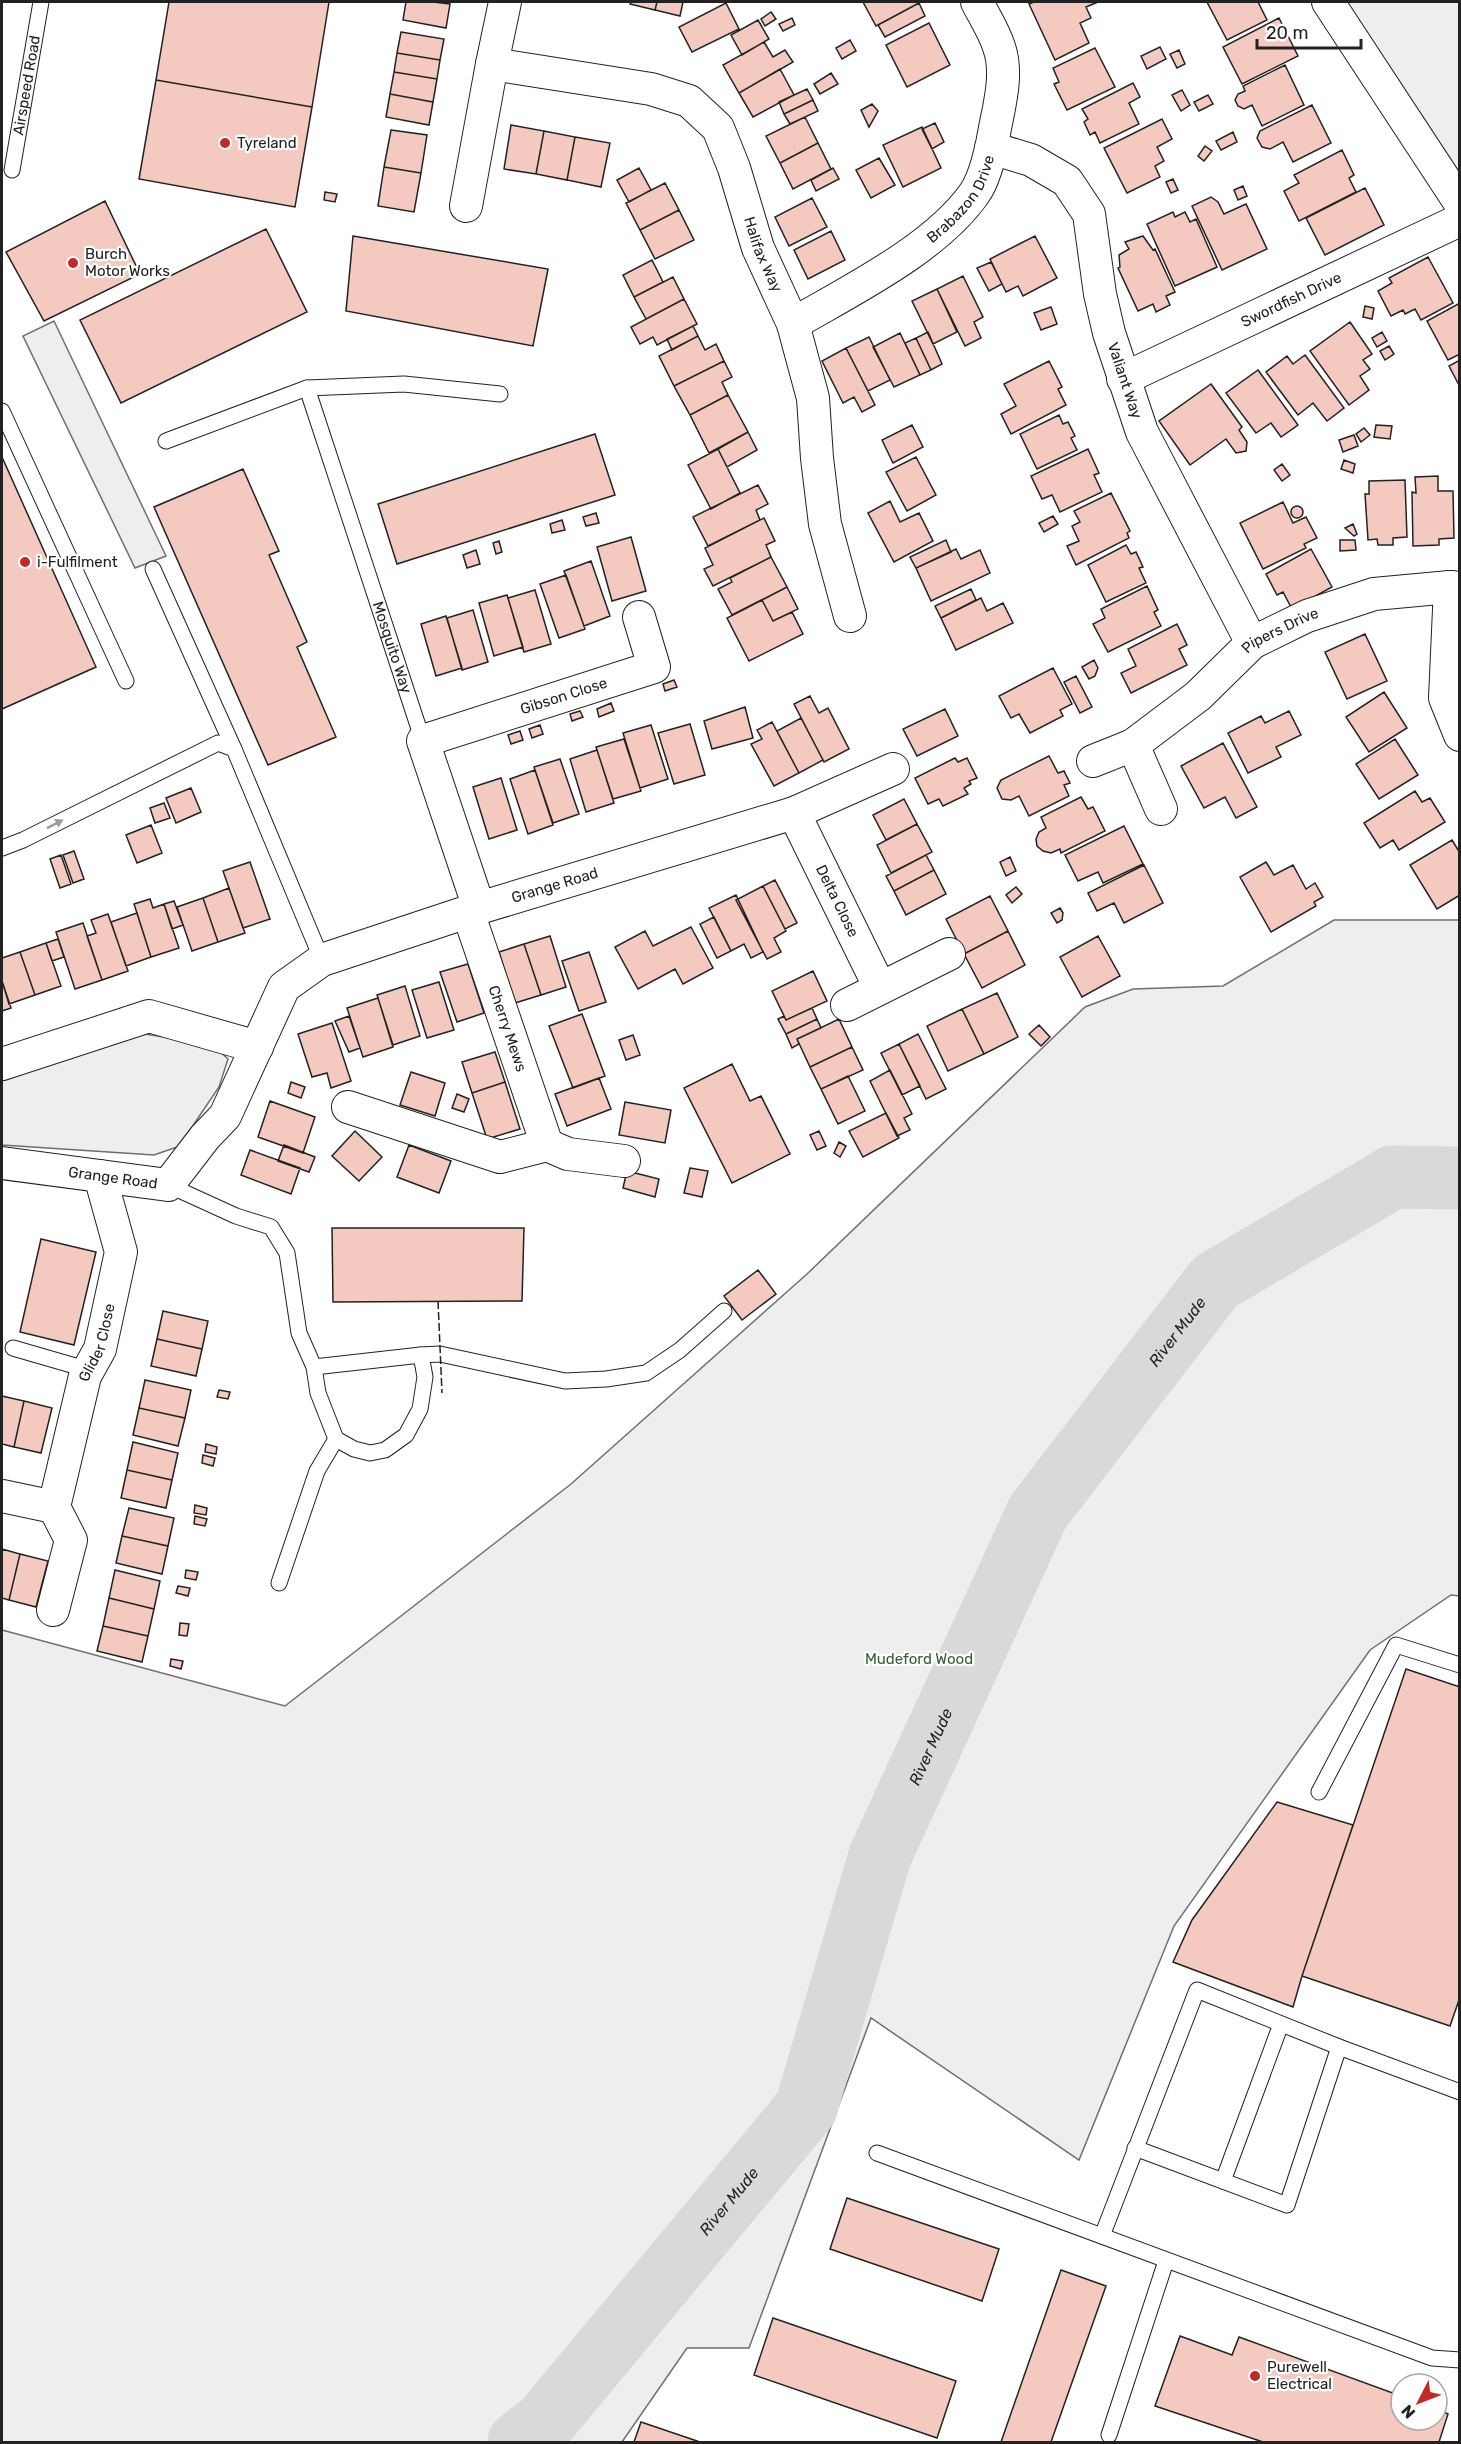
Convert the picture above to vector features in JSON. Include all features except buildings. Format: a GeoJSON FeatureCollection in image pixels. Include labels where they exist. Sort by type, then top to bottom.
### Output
{"type":"FeatureCollection","features":[{"type":"Feature","properties":{"kind":"street"},"geometry":{"type":"LineString","coordinates":[[466,206],[505,2]]}},
{"type":"Feature","properties":{"kind":"street","name":"Brabazon Drive"},"geometry":{"type":"LineString","coordinates":[[793,324],[876,275],[918,247],[954,217],[976,192],[991,148],[1003,83],[1000,48],[977,2]]}},
{"type":"Feature","properties":{"kind":"street"},"geometry":{"type":"LineString","coordinates":[[1328,2],[1460,203]]}},
{"type":"Feature","properties":{"kind":"street","name":"Halifax Way"},"geometry":{"type":"LineString","coordinates":[[492,64],[651,89],[689,101],[718,129],[734,168],[758,248],[793,324],[813,398],[825,524],[850,616]]}},
{"type":"Feature","properties":{"kind":"street","name":"Valiant Way"},"geometry":{"type":"LineString","coordinates":[[991,148],[1031,160],[1067,181],[1089,214],[1100,294],[1123,379],[1142,432],[1252,643]]}},
{"type":"Feature","properties":{"kind":"street","name":"Swordfish Drive"},"geometry":{"type":"LineString","coordinates":[[1123,379],[1460,220]]}},
{"type":"Feature","properties":{"kind":"street"},"geometry":{"type":"LineString","coordinates":[[1455,587],[1445,698],[1460,735]]}},
{"type":"Feature","properties":{"kind":"street","name":"Pipers Drive"},"geometry":{"type":"LineString","coordinates":[[1093,761],[1133,745],[1198,696],[1252,643],[1307,616],[1374,594],[1455,587]]}},
{"type":"Feature","properties":{"kind":"street","name":"Gibson Close"},"geometry":{"type":"LineString","coordinates":[[423,741],[654,667],[639,617]]}},
{"type":"Feature","properties":{"kind":"street","name":"Mosquito Way"},"geometry":{"type":"LineString","coordinates":[[423,741],[473,910]]}},
{"type":"Feature","properties":{"kind":"street"},"geometry":{"type":"LineString","coordinates":[[1133,745],[1161,809]]}},
{"type":"Feature","properties":{"kind":"street","name":"Grange Road"},"geometry":{"type":"LineString","coordinates":[[2,1163],[168,1185],[225,1116],[284,987],[322,960],[473,910],[794,813],[893,769]]}},
{"type":"Feature","properties":{"kind":"street","name":"Delta Close"},"geometry":{"type":"LineString","coordinates":[[794,813],[880,988]]}},
{"type":"Feature","properties":{"kind":"street","name":"Cherry Mews"},"geometry":{"type":"LineString","coordinates":[[473,910],[547,1145]]}},
{"type":"Feature","properties":{"kind":"street"},"geometry":{"type":"LineString","coordinates":[[847,1005],[949,954]]}},
{"type":"Feature","properties":{"kind":"street"},"geometry":{"type":"LineString","coordinates":[[2,1064],[149,1016],[257,1047]]}},
{"type":"Feature","properties":{"kind":"street"},"geometry":{"type":"LineString","coordinates":[[348,1107],[500,1157],[547,1145],[568,1154],[624,1161]]}},
{"type":"Feature","properties":{"kind":"street","name":"Glider Close"},"geometry":{"type":"LineString","coordinates":[[54,1507],[85,1376],[100,1349],[121,1252],[100,1176]]}},
{"type":"Feature","properties":{"kind":"street"},"geometry":{"type":"LineString","coordinates":[[2,1496],[54,1507],[71,1540],[53,1610]]}},
{"type":"Feature","properties":{"kind":"lane","name":"Airspeed Road"},"geometry":{"type":"LineString","coordinates":[[12,170],[42,2]]}},
{"type":"Feature","properties":{"kind":"lane"},"geometry":{"type":"LineString","coordinates":[[166,441],[307,388],[404,384],[500,394]]}},
{"type":"Feature","properties":{"kind":"lane","name":"Mosquito Way"},"geometry":{"type":"LineString","coordinates":[[307,388],[423,741]]}},
{"type":"Feature","properties":{"kind":"lane"},"geometry":{"type":"LineString","coordinates":[[2,411],[126,681]]}},
{"type":"Feature","properties":{"kind":"lane"},"geometry":{"type":"LineString","coordinates":[[153,569],[234,749],[322,960]]}},
{"type":"Feature","properties":{"kind":"lane"},"geometry":{"type":"LineString","coordinates":[[2,848],[23,840],[218,742],[234,749]]}},
{"type":"Feature","properties":{"kind":"lane"},"geometry":{"type":"LineString","coordinates":[[168,1185],[236,1215],[271,1227],[287,1253],[298,1333],[314,1367],[318,1393],[336,1439],[354,1449],[370,1453],[385,1450],[406,1435],[420,1409],[425,1377],[421,1355]]}},
{"type":"Feature","properties":{"kind":"lane"},"geometry":{"type":"LineString","coordinates":[[314,1367],[440,1354],[565,1381],[606,1379],[646,1373],[680,1350],[724,1311]]}},
{"type":"Feature","properties":{"kind":"lane"},"geometry":{"type":"LineString","coordinates":[[13,1348],[89,1370]]}},
{"type":"Feature","properties":{"kind":"lane"},"geometry":{"type":"LineString","coordinates":[[279,1583],[317,1471],[336,1439]]}},
{"type":"Feature","properties":{"kind":"lane"},"geometry":{"type":"LineString","coordinates":[[1319,1792],[1396,1645],[1460,1665]]}},
{"type":"Feature","properties":{"kind":"lane"},"geometry":{"type":"LineString","coordinates":[[1102,2236],[1197,1990],[1460,2092]]}},
{"type":"Feature","properties":{"kind":"lane"},"geometry":{"type":"LineString","coordinates":[[1223,2181],[1281,2024]]}},
{"type":"Feature","properties":{"kind":"lane"},"geometry":{"type":"LineString","coordinates":[[1136,2148],[1287,2205],[1339,2047]]}},
{"type":"Feature","properties":{"kind":"lane"},"geometry":{"type":"LineString","coordinates":[[877,2153],[1432,2358],[1460,2360]]}},
{"type":"Feature","properties":{"kind":"lane"},"geometry":{"type":"LineString","coordinates":[[1109,2436],[1166,2261]]}},
{"type":"Feature","properties":{"kind":"green space"},"geometry":{"type":"Polygon","coordinates":[[[1345,2],[1459,2],[1459,174],[1345,2]]]}},
{"type":"Feature","properties":{"kind":"green space"},"geometry":{"type":"Polygon","coordinates":[[[54,321],[166,556],[135,568],[23,336],[54,321]]]}},
{"type":"Feature","properties":{"kind":"green space","name":"Mudeford Wood"},"geometry":{"type":"Polygon","coordinates":[[[1334,920],[1459,920],[1459,1596],[1451,1595],[1370,1650],[1174,1926],[1079,2160],[871,2018],[749,2348],[687,2348],[622,2442],[2,2442],[2,1630],[285,1706],[571,1484],[807,1274],[1085,1007],[1133,989],[1223,986],[1334,920]]]}},
{"type":"Feature","properties":{"kind":"green space"},"geometry":{"type":"Polygon","coordinates":[[[139,1033],[213,1045],[228,1059],[219,1087],[177,1147],[154,1155],[2,1145],[2,1081],[139,1033]]]}},
{"type":"Feature","properties":{"kind":"waterway","name":"River Mude"},"geometry":{"type":"LineString","coordinates":[[519,2442],[544,2423],[806,2108],[880,1856],[1038,1512],[1215,1282],[1393,1177],[1460,1178]]}},
{"type":"Feature","properties":{"kind":"fence"},"geometry":{"type":"LineString","coordinates":[[438,1301],[442,1393]]}},
{"type":"Feature","properties":{"kind":"place","name":"Tyreland"},"geometry":{"type":"Point","coordinates":[225,143]}},
{"type":"Feature","properties":{"kind":"place","name":"Burch Motor Works"},"geometry":{"type":"Point","coordinates":[73,263]}},
{"type":"Feature","properties":{"kind":"place","name":"i-Fulfilment"},"geometry":{"type":"Point","coordinates":[25,562]}},
{"type":"Feature","properties":{"kind":"place","name":"Purewell Electrical"},"geometry":{"type":"Point","coordinates":[1255,2376]}}]}
